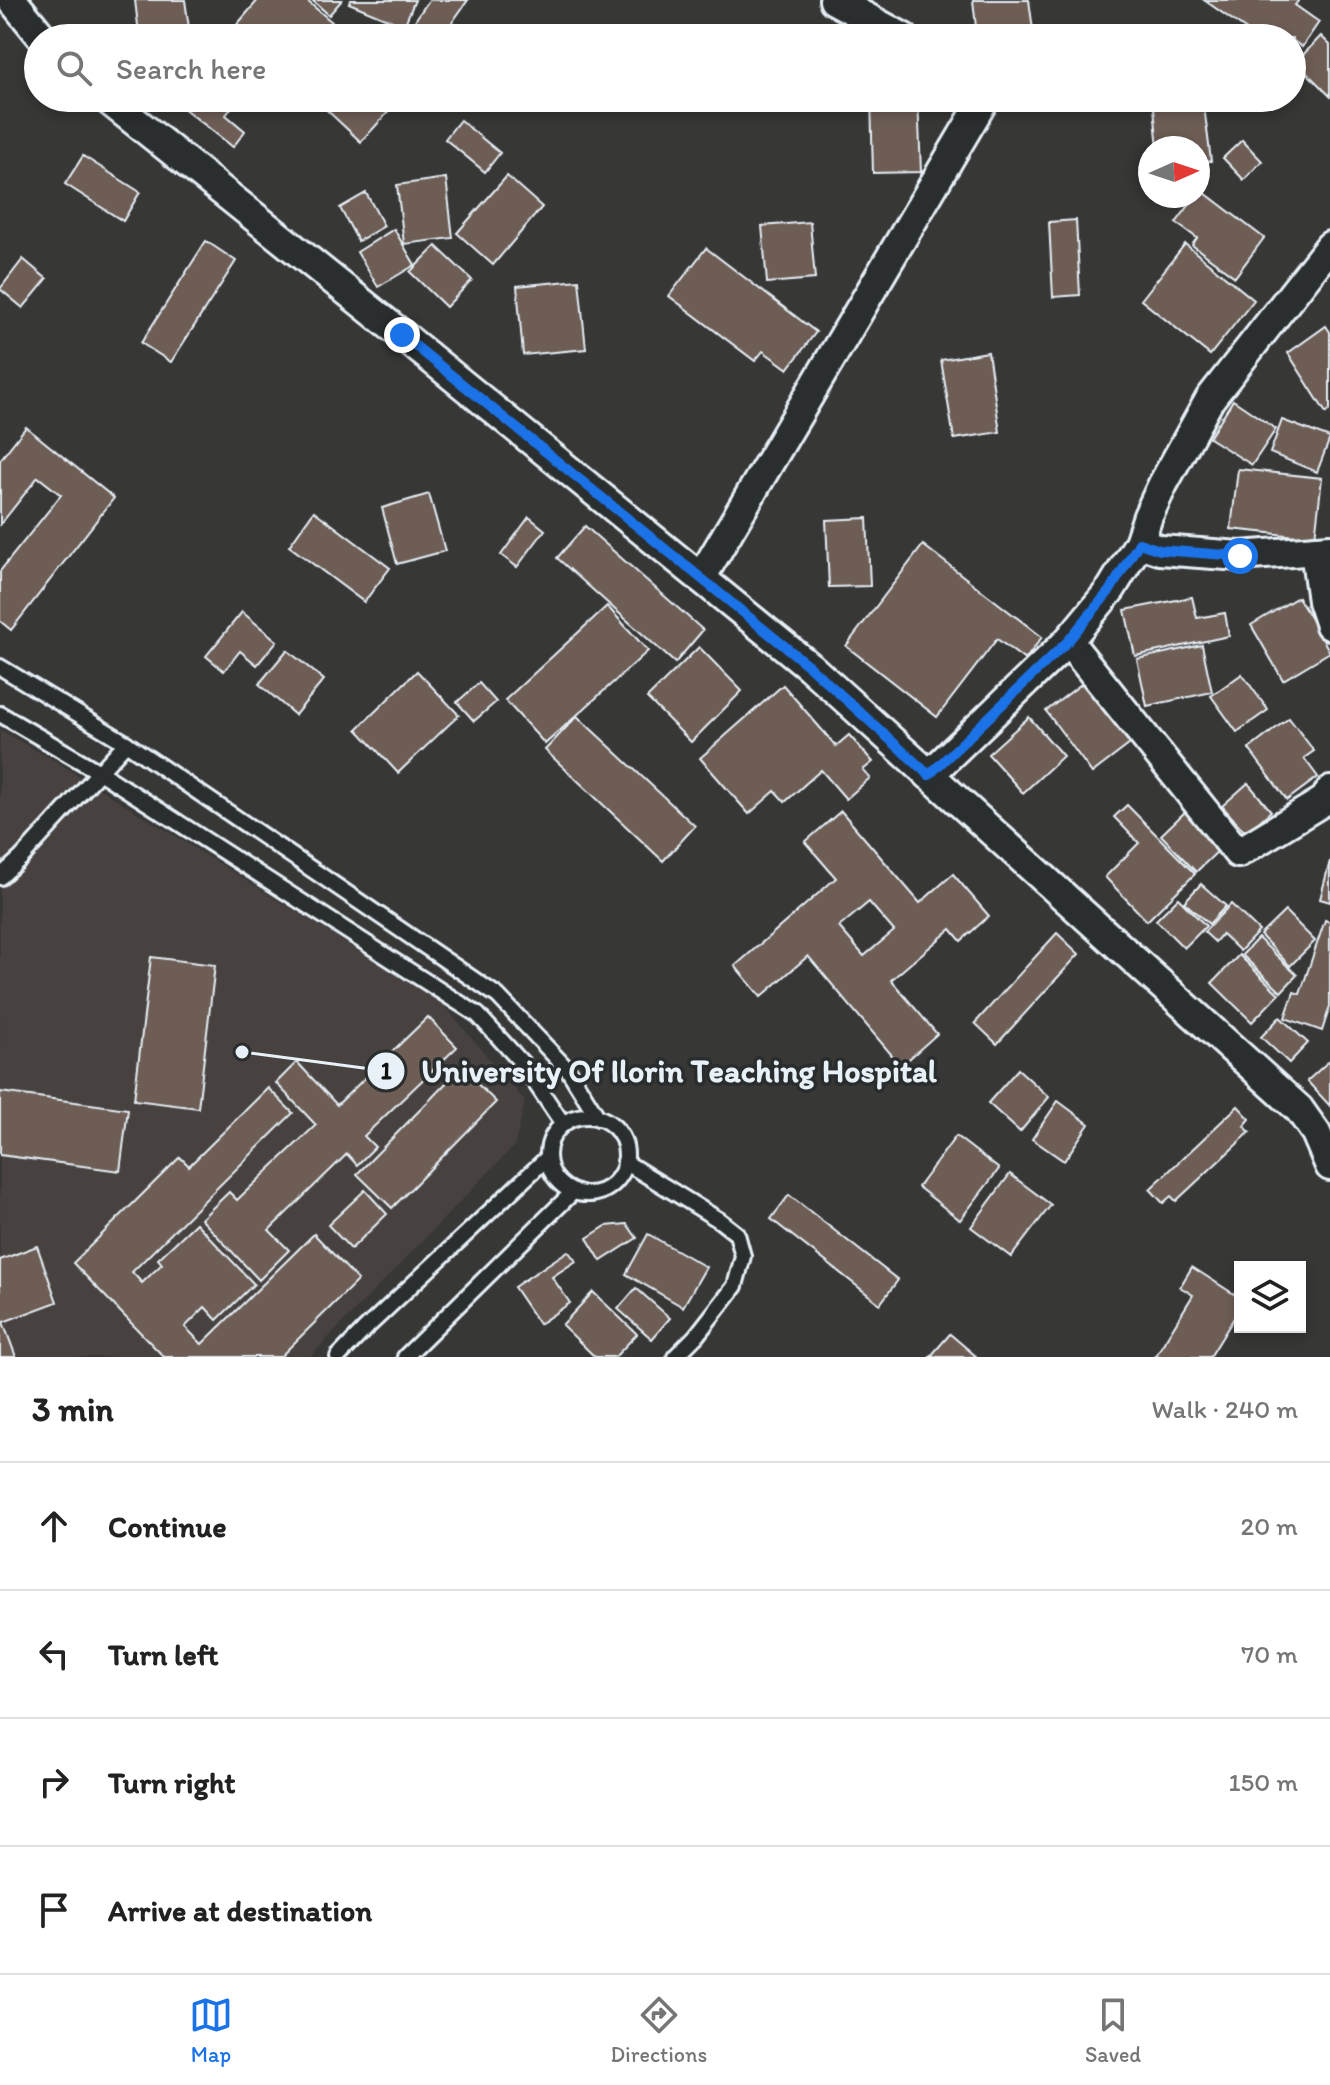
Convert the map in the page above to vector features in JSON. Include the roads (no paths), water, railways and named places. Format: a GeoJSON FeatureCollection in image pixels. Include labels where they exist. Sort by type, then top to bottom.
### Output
{"type":"FeatureCollection","features":[{"type":"Feature","properties":{"kind":"street"},"geometry":{"type":"LineString","coordinates":[[12,0],[32,24]]}},
{"type":"Feature","properties":{"kind":"street"},"geometry":{"type":"LineString","coordinates":[[834,0],[878,24]]}},
{"type":"Feature","properties":{"kind":"street"},"geometry":{"type":"LineString","coordinates":[[123,112],[809,666],[1299,1109],[1316,1133],[1330,1166]]}},
{"type":"Feature","properties":{"kind":"street"},"geometry":{"type":"LineString","coordinates":[[701,578],[977,112]]}},
{"type":"Feature","properties":{"kind":"street"},"geometry":{"type":"LineString","coordinates":[[929,775],[1068,641],[1111,589],[1139,543],[1163,484],[1210,399],[1330,246]]}},
{"type":"Feature","properties":{"kind":"street"},"geometry":{"type":"LineString","coordinates":[[1139,543],[1160,550],[1240,556],[1323,549],[1322,601],[1330,625]]}},
{"type":"Feature","properties":{"kind":"street"},"geometry":{"type":"LineString","coordinates":[[1068,641],[1238,853],[1328,798]]}},
{"type":"Feature","properties":{"kind":"lane"},"geometry":{"type":"LineString","coordinates":[[0,667],[126,743],[498,996],[569,1071],[598,1118]]}},
{"type":"Feature","properties":{"kind":"lane"},"geometry":{"type":"LineString","coordinates":[[0,714],[101,773],[478,1015],[522,1063],[563,1124]]}},
{"type":"Feature","properties":{"kind":"lane"},"geometry":{"type":"LineString","coordinates":[[0,877],[126,743]]}},
{"type":"Feature","properties":{"kind":"lane"},"geometry":{"type":"LineString","coordinates":[[574,1118],[598,1118],[610,1124],[620,1135],[625,1148],[625,1162],[612,1186],[585,1195],[573,1192],[562,1186],[550,1164],[548,1148],[563,1124],[574,1118]]}},
{"type":"Feature","properties":{"kind":"lane"},"geometry":{"type":"LineString","coordinates":[[338,1357],[548,1157]]}},
{"type":"Feature","properties":{"kind":"lane"},"geometry":{"type":"LineString","coordinates":[[625,1162],[737,1234],[743,1256],[735,1286],[696,1336],[675,1357]]}},
{"type":"Feature","properties":{"kind":"lane"},"geometry":{"type":"LineString","coordinates":[[405,1357],[573,1192]]}},
{"type":"Feature","properties":{"kind":"place","name":"University Of Ilorin Teaching Hospital"},"geometry":{"type":"Point","coordinates":[242,1052]}}]}
